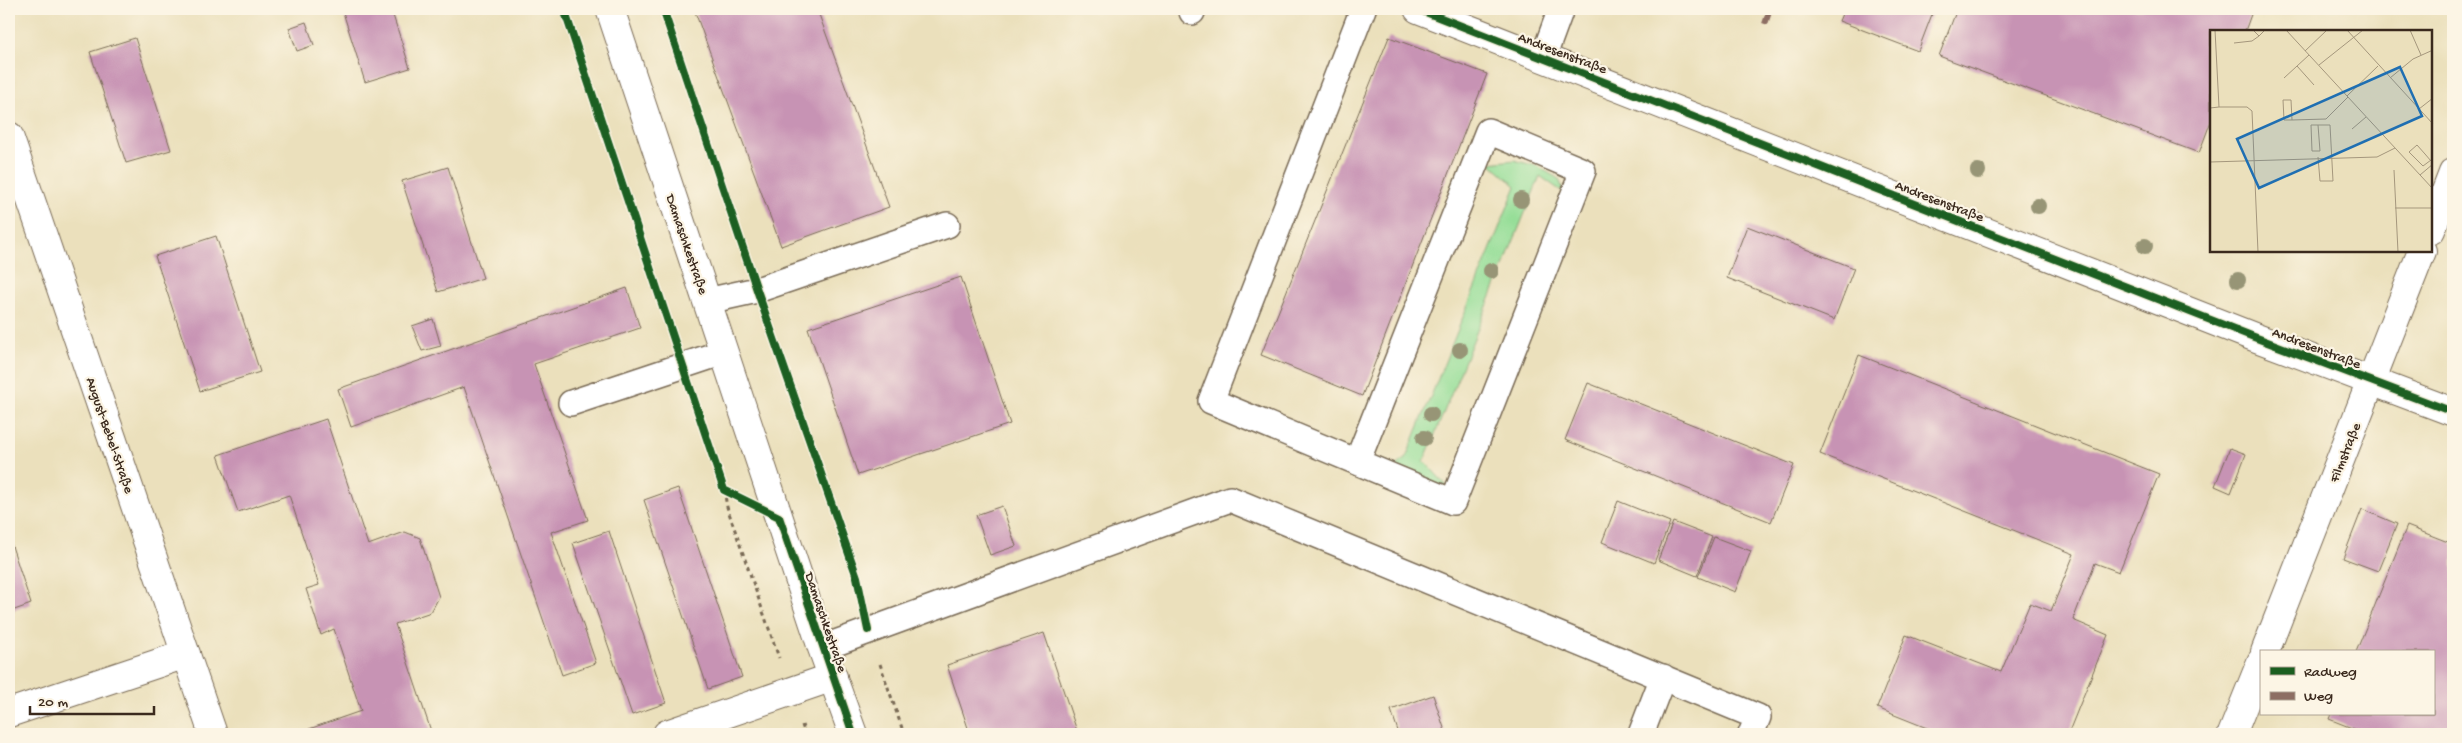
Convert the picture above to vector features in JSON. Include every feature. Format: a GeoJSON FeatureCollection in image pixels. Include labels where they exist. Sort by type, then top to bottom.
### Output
{"type":"FeatureCollection","features":[{"type":"Feature","properties":{"kind":"street","name":"Damaschkestraße"},"geometry":{"type":"LineString","coordinates":[[610,9],[822,648],[853,734]]}},
{"type":"Feature","properties":{"kind":"street","name":"Andresenstraße"},"geometry":{"type":"LineString","coordinates":[[1418,9],[2453,412]]}},
{"type":"Feature","properties":{"kind":"street","name":"August-Bebel-Straße"},"geometry":{"type":"LineString","coordinates":[[9,136],[213,734]]}},
{"type":"Feature","properties":{"kind":"street"},"geometry":{"type":"LineString","coordinates":[[2432,227],[2453,173]]}},
{"type":"Feature","properties":{"kind":"street","name":"Filmstraße"},"geometry":{"type":"LineString","coordinates":[[2266,650],[2422,252]]}},
{"type":"Feature","properties":{"kind":"street"},"geometry":{"type":"LineString","coordinates":[[9,713],[186,654]]}},
{"type":"Feature","properties":{"kind":"street"},"geometry":{"type":"LineString","coordinates":[[2232,734],[2260,664]]}},
{"type":"Feature","properties":{"kind":"street"},"geometry":{"type":"LineString","coordinates":[[667,734],[832,677]]}},
{"type":"Feature","properties":{"kind":"lane"},"geometry":{"type":"LineString","coordinates":[[1357,462],[1488,132],[1583,171],[1453,502],[1357,462],[1211,401],[1363,9]]}},
{"type":"Feature","properties":{"kind":"lane"},"geometry":{"type":"LineString","coordinates":[[1543,58],[1561,9]]}},
{"type":"Feature","properties":{"kind":"lane"},"geometry":{"type":"LineString","coordinates":[[708,301],[757,290],[947,225]]}},
{"type":"Feature","properties":{"kind":"lane"},"geometry":{"type":"LineString","coordinates":[[571,403],[724,352]]}},
{"type":"Feature","properties":{"kind":"lane"},"geometry":{"type":"LineString","coordinates":[[822,648],[1230,499],[1758,717],[1752,734]]}},
{"type":"Feature","properties":{"kind":"lane"},"geometry":{"type":"LineString","coordinates":[[1640,734],[1663,677]]}},
{"type":"Feature","properties":{"kind":"path"},"geometry":{"type":"LineString","coordinates":[[724,490],[779,517]]}},
{"type":"Feature","properties":{"kind":"path"},"geometry":{"type":"LineString","coordinates":[[724,490],[727,507],[790,692]]}},
{"type":"Feature","properties":{"kind":"path"},"geometry":{"type":"LineString","coordinates":[[868,630],[904,734]]}},
{"type":"Feature","properties":{"kind":"green space"},"geometry":{"type":"Polygon","coordinates":[[[1514,160],[1537,166],[1559,179],[1564,193],[1540,176],[1424,461],[1447,486],[1418,483],[1390,470],[1406,458],[1516,186],[1490,163],[1514,160]]]}},
{"type":"Feature","properties":{"kind":"building"},"geometry":{"type":"Polygon","coordinates":[[[342,9],[391,9],[410,68],[365,82],[342,9]]]}},
{"type":"Feature","properties":{"kind":"building"},"geometry":{"type":"Polygon","coordinates":[[[694,9],[817,9],[889,207],[781,246],[694,9]]]}},
{"type":"Feature","properties":{"kind":"building"},"geometry":{"type":"Polygon","coordinates":[[[1844,9],[1934,9],[1918,51],[1839,21],[1844,9]]]}},
{"type":"Feature","properties":{"kind":"building"},"geometry":{"type":"Polygon","coordinates":[[[1957,9],[2253,9],[2245,30],[2210,30],[2210,124],[2199,153],[1939,56],[1957,9]]]}},
{"type":"Feature","properties":{"kind":"building"},"geometry":{"type":"Polygon","coordinates":[[[306,22],[314,45],[297,51],[289,28],[306,22]]]}},
{"type":"Feature","properties":{"kind":"building"},"geometry":{"type":"Polygon","coordinates":[[[1389,37],[1487,74],[1362,396],[1261,355],[1389,37]]]}},
{"type":"Feature","properties":{"kind":"building"},"geometry":{"type":"Polygon","coordinates":[[[135,38],[171,150],[126,163],[90,52],[135,38]]]}},
{"type":"Feature","properties":{"kind":"building"},"geometry":{"type":"Polygon","coordinates":[[[448,167],[483,278],[438,292],[402,181],[448,167]]]}},
{"type":"Feature","properties":{"kind":"building"},"geometry":{"type":"Polygon","coordinates":[[[1747,226],[1854,268],[1834,320],[1727,278],[1747,226]]]}},
{"type":"Feature","properties":{"kind":"building"},"geometry":{"type":"Polygon","coordinates":[[[216,236],[260,372],[200,391],[155,256],[216,236]]]}},
{"type":"Feature","properties":{"kind":"building"},"geometry":{"type":"Polygon","coordinates":[[[961,277],[1010,424],[858,475],[808,328],[961,277]]]}},
{"type":"Feature","properties":{"kind":"building"},"geometry":{"type":"Polygon","coordinates":[[[627,288],[640,328],[534,364],[588,520],[551,532],[596,663],[562,675],[464,387],[351,427],[338,389],[627,288]]]}},
{"type":"Feature","properties":{"kind":"building"},"geometry":{"type":"Polygon","coordinates":[[[433,319],[441,346],[422,351],[412,326],[433,319]]]}},
{"type":"Feature","properties":{"kind":"building"},"geometry":{"type":"Polygon","coordinates":[[[1859,355],[2159,474],[2119,572],[2095,563],[2073,620],[2108,635],[2068,734],[1942,734],[1877,708],[1906,635],[2001,672],[2030,603],[2051,611],[2074,554],[1820,454],[1859,355]]]}},
{"type":"Feature","properties":{"kind":"building"},"geometry":{"type":"Polygon","coordinates":[[[1588,383],[1794,465],[1771,522],[1565,440],[1588,383]]]}},
{"type":"Feature","properties":{"kind":"building"},"geometry":{"type":"Polygon","coordinates":[[[326,419],[368,545],[405,532],[420,538],[439,597],[431,612],[395,624],[432,734],[311,734],[309,729],[361,711],[334,629],[321,635],[306,589],[319,585],[289,495],[238,512],[218,455],[326,419]]]}},
{"type":"Feature","properties":{"kind":"building"},"geometry":{"type":"Polygon","coordinates":[[[2230,448],[2246,454],[2231,493],[2215,486],[2230,448]]]}},
{"type":"Feature","properties":{"kind":"building"},"geometry":{"type":"Polygon","coordinates":[[[678,488],[742,677],[708,689],[644,500],[678,488]]]}},
{"type":"Feature","properties":{"kind":"building"},"geometry":{"type":"Polygon","coordinates":[[[1618,501],[1670,522],[1654,563],[1602,542],[1618,501]]]}},
{"type":"Feature","properties":{"kind":"building"},"geometry":{"type":"Polygon","coordinates":[[[1002,506],[1016,546],[990,555],[976,515],[1002,506]]]}},
{"type":"Feature","properties":{"kind":"building"},"geometry":{"type":"Polygon","coordinates":[[[2362,509],[2397,524],[2378,571],[2343,558],[2362,509]]]}},
{"type":"Feature","properties":{"kind":"building"},"geometry":{"type":"Polygon","coordinates":[[[1673,522],[1712,537],[1697,576],[1658,560],[1673,522]]]}},
{"type":"Feature","properties":{"kind":"building"},"geometry":{"type":"Polygon","coordinates":[[[2407,526],[2453,544],[2453,734],[2367,734],[2329,719],[2330,716],[2434,716],[2434,650],[2357,650],[2407,526]]]}},
{"type":"Feature","properties":{"kind":"building"},"geometry":{"type":"Polygon","coordinates":[[[609,531],[666,703],[632,715],[573,543],[609,531]]]}},
{"type":"Feature","properties":{"kind":"building"},"geometry":{"type":"Polygon","coordinates":[[[9,537],[31,604],[9,612],[9,537]]]}},
{"type":"Feature","properties":{"kind":"building"},"geometry":{"type":"Polygon","coordinates":[[[1714,537],[1751,551],[1735,592],[1698,577],[1714,537]]]}},
{"type":"Feature","properties":{"kind":"building"},"geometry":{"type":"Polygon","coordinates":[[[1044,633],[1078,734],[970,734],[947,665],[1044,633]]]}},
{"type":"Feature","properties":{"kind":"building"},"geometry":{"type":"Polygon","coordinates":[[[1433,695],[1446,734],[1399,734],[1391,710],[1433,695]]]}},
{"type":"Feature","properties":{"kind":"marked path"},"geometry":{"type":"LineString","coordinates":[[1765,24],[1770,9]]}},
{"type":"Feature","properties":{"kind":"cycle path"},"geometry":{"type":"LineString","coordinates":[[564,9],[724,490],[779,517],[853,734]]}},
{"type":"Feature","properties":{"kind":"cycle path"},"geometry":{"type":"LineString","coordinates":[[663,9],[757,290],[857,577],[868,630]]}},
{"type":"Feature","properties":{"kind":"cycle path"},"geometry":{"type":"LineString","coordinates":[[1418,9],[2254,337],[2453,412]]}}]}
